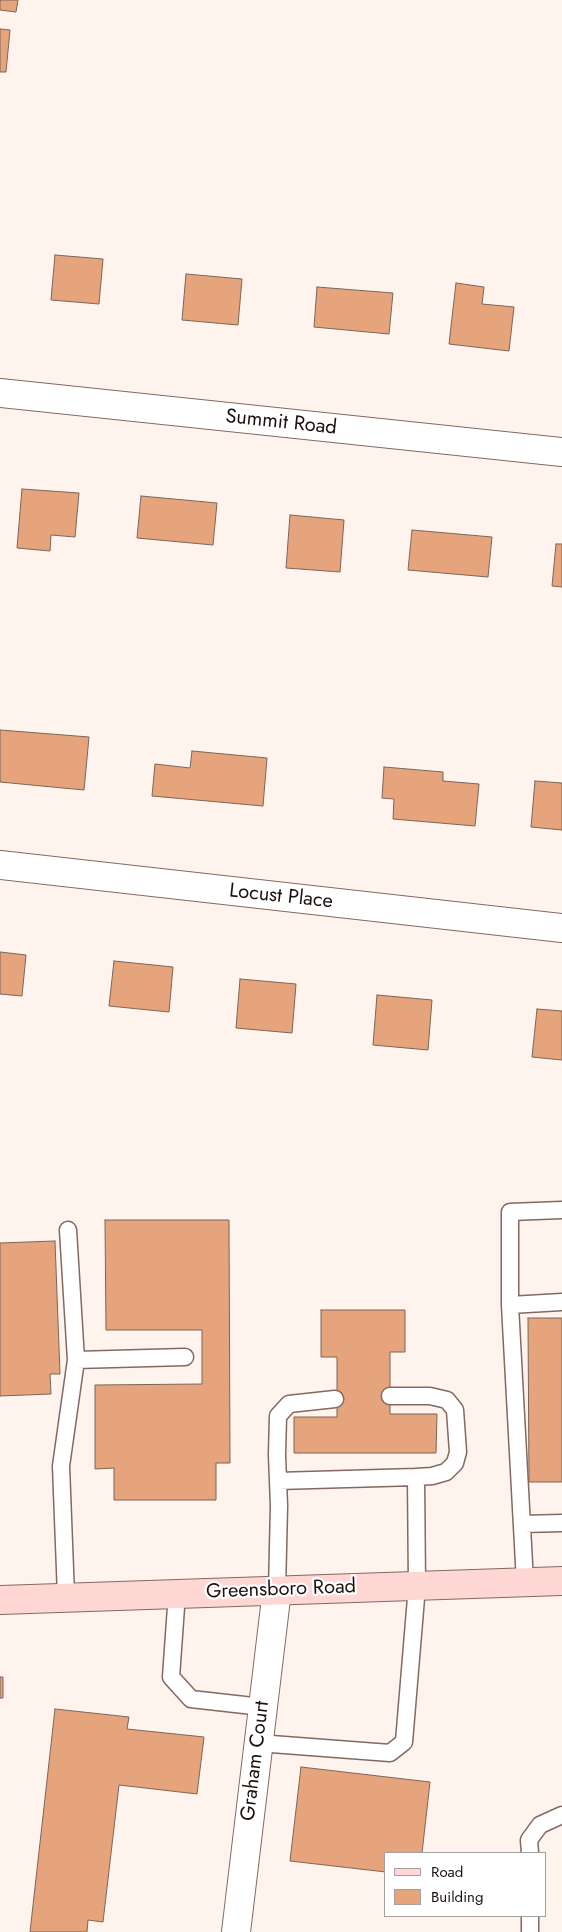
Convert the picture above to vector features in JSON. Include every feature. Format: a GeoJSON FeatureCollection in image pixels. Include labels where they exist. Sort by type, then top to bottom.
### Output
{"type":"FeatureCollection","features":[{"type":"Feature","properties":{"kind":"main road","name":"Greensboro Road"},"geometry":{"type":"LineString","coordinates":[[0,1600],[66,1596],[562,1581]]}},
{"type":"Feature","properties":{"kind":"street","name":"Summit Road"},"geometry":{"type":"LineString","coordinates":[[0,393],[562,452]]}},
{"type":"Feature","properties":{"kind":"street","name":"Locust Place"},"geometry":{"type":"LineString","coordinates":[[0,865],[562,928]]}},
{"type":"Feature","properties":{"kind":"street","name":"Graham Court"},"geometry":{"type":"LineString","coordinates":[[236,1932],[277,1590]]}},
{"type":"Feature","properties":{"kind":"lane"},"geometry":{"type":"LineString","coordinates":[[525,1582],[510,1305],[510,1212],[562,1210]]}},
{"type":"Feature","properties":{"kind":"lane"},"geometry":{"type":"LineString","coordinates":[[66,1596],[61,1466],[76,1360],[68,1230]]}},
{"type":"Feature","properties":{"kind":"lane"},"geometry":{"type":"LineString","coordinates":[[510,1305],[562,1302]]}},
{"type":"Feature","properties":{"kind":"lane"},"geometry":{"type":"LineString","coordinates":[[76,1360],[185,1357]]}},
{"type":"Feature","properties":{"kind":"lane"},"geometry":{"type":"LineString","coordinates":[[278,1481],[416,1477],[432,1476],[446,1472],[455,1463],[458,1452],[455,1410],[447,1400],[430,1396],[390,1396]]}},
{"type":"Feature","properties":{"kind":"lane"},"geometry":{"type":"LineString","coordinates":[[277,1590],[278,1416],[289,1404],[335,1399]]}},
{"type":"Feature","properties":{"kind":"lane"},"geometry":{"type":"LineString","coordinates":[[258,1743],[390,1753],[404,1742],[417,1586],[416,1477]]}},
{"type":"Feature","properties":{"kind":"lane"},"geometry":{"type":"LineString","coordinates":[[522,1524],[562,1523]]}},
{"type":"Feature","properties":{"kind":"lane"},"geometry":{"type":"LineString","coordinates":[[177,1593],[171,1677],[191,1699],[262,1707]]}},
{"type":"Feature","properties":{"kind":"lane"},"geometry":{"type":"LineString","coordinates":[[530,1852],[529,1840],[540,1824],[562,1815]]}},
{"type":"Feature","properties":{"kind":"lane"},"geometry":{"type":"LineString","coordinates":[[530,1917],[530,1932]]}},
{"type":"Feature","properties":{"kind":"building"},"geometry":{"type":"Polygon","coordinates":[[[0,0],[18,0],[16,12],[0,10],[0,0]]]}},
{"type":"Feature","properties":{"kind":"building"},"geometry":{"type":"Polygon","coordinates":[[[0,29],[10,30],[6,72],[0,72],[0,29]]]}},
{"type":"Feature","properties":{"kind":"building"},"geometry":{"type":"Polygon","coordinates":[[[55,255],[103,259],[99,304],[51,300],[55,255]]]}},
{"type":"Feature","properties":{"kind":"building"},"geometry":{"type":"Polygon","coordinates":[[[186,274],[242,279],[238,325],[182,320],[186,274]]]}},
{"type":"Feature","properties":{"kind":"building"},"geometry":{"type":"Polygon","coordinates":[[[456,283],[484,287],[482,304],[514,307],[509,351],[449,344],[456,283]]]}},
{"type":"Feature","properties":{"kind":"building"},"geometry":{"type":"Polygon","coordinates":[[[317,287],[393,293],[389,334],[314,327],[317,287]]]}},
{"type":"Feature","properties":{"kind":"building"},"geometry":{"type":"Polygon","coordinates":[[[22,489],[79,493],[75,537],[51,535],[50,551],[17,548],[22,489]]]}},
{"type":"Feature","properties":{"kind":"building"},"geometry":{"type":"Polygon","coordinates":[[[141,496],[217,503],[213,545],[137,538],[141,496]]]}},
{"type":"Feature","properties":{"kind":"building"},"geometry":{"type":"Polygon","coordinates":[[[290,515],[344,520],[340,572],[286,568],[290,515]]]}},
{"type":"Feature","properties":{"kind":"building"},"geometry":{"type":"Polygon","coordinates":[[[412,530],[492,537],[488,577],[408,570],[412,530]]]}},
{"type":"Feature","properties":{"kind":"building"},"geometry":{"type":"Polygon","coordinates":[[[556,544],[562,544],[562,587],[552,586],[556,544]]]}},
{"type":"Feature","properties":{"kind":"building"},"geometry":{"type":"Polygon","coordinates":[[[0,730],[89,737],[84,790],[0,782],[0,730]]]}},
{"type":"Feature","properties":{"kind":"building"},"geometry":{"type":"Polygon","coordinates":[[[192,751],[267,758],[263,806],[152,796],[155,764],[190,768],[192,751]]]}},
{"type":"Feature","properties":{"kind":"building"},"geometry":{"type":"Polygon","coordinates":[[[384,767],[443,772],[443,781],[479,784],[475,826],[393,819],[394,799],[382,798],[384,767]]]}},
{"type":"Feature","properties":{"kind":"building"},"geometry":{"type":"Polygon","coordinates":[[[535,781],[562,783],[562,830],[531,827],[535,781]]]}},
{"type":"Feature","properties":{"kind":"building"},"geometry":{"type":"Polygon","coordinates":[[[0,952],[26,955],[22,996],[0,994],[0,952]]]}},
{"type":"Feature","properties":{"kind":"building"},"geometry":{"type":"Polygon","coordinates":[[[114,961],[173,967],[169,1012],[109,1006],[114,961]]]}},
{"type":"Feature","properties":{"kind":"building"},"geometry":{"type":"Polygon","coordinates":[[[240,979],[296,984],[292,1033],[236,1028],[240,979]]]}},
{"type":"Feature","properties":{"kind":"building"},"geometry":{"type":"Polygon","coordinates":[[[377,995],[432,1000],[428,1050],[373,1045],[377,995]]]}},
{"type":"Feature","properties":{"kind":"building"},"geometry":{"type":"Polygon","coordinates":[[[537,1009],[562,1011],[562,1060],[532,1057],[537,1009]]]}},
{"type":"Feature","properties":{"kind":"building"},"geometry":{"type":"Polygon","coordinates":[[[105,1220],[229,1220],[230,1463],[216,1463],[216,1500],[114,1500],[114,1468],[95,1469],[95,1385],[202,1384],[202,1330],[106,1330],[105,1220]]]}},
{"type":"Feature","properties":{"kind":"building"},"geometry":{"type":"Polygon","coordinates":[[[55,1241],[60,1374],[50,1374],[51,1394],[0,1396],[0,1243],[55,1241]]]}},
{"type":"Feature","properties":{"kind":"building"},"geometry":{"type":"Polygon","coordinates":[[[321,1310],[405,1310],[405,1352],[390,1352],[390,1414],[437,1414],[436,1453],[294,1453],[294,1417],[337,1417],[337,1357],[321,1357],[321,1310]]]}},
{"type":"Feature","properties":{"kind":"building"},"geometry":{"type":"Polygon","coordinates":[[[528,1318],[562,1318],[562,1482],[529,1482],[528,1318]]]}},
{"type":"Feature","properties":{"kind":"building"},"geometry":{"type":"Polygon","coordinates":[[[0,1677],[3,1677],[3,1698],[0,1698],[0,1677]]]}},
{"type":"Feature","properties":{"kind":"building"},"geometry":{"type":"Polygon","coordinates":[[[55,1709],[129,1717],[127,1729],[204,1737],[197,1794],[119,1785],[103,1922],[88,1920],[87,1932],[30,1932],[55,1709]]]}},
{"type":"Feature","properties":{"kind":"building"},"geometry":{"type":"Polygon","coordinates":[[[301,1767],[430,1782],[422,1852],[384,1852],[384,1872],[290,1861],[301,1767]]]}}]}
